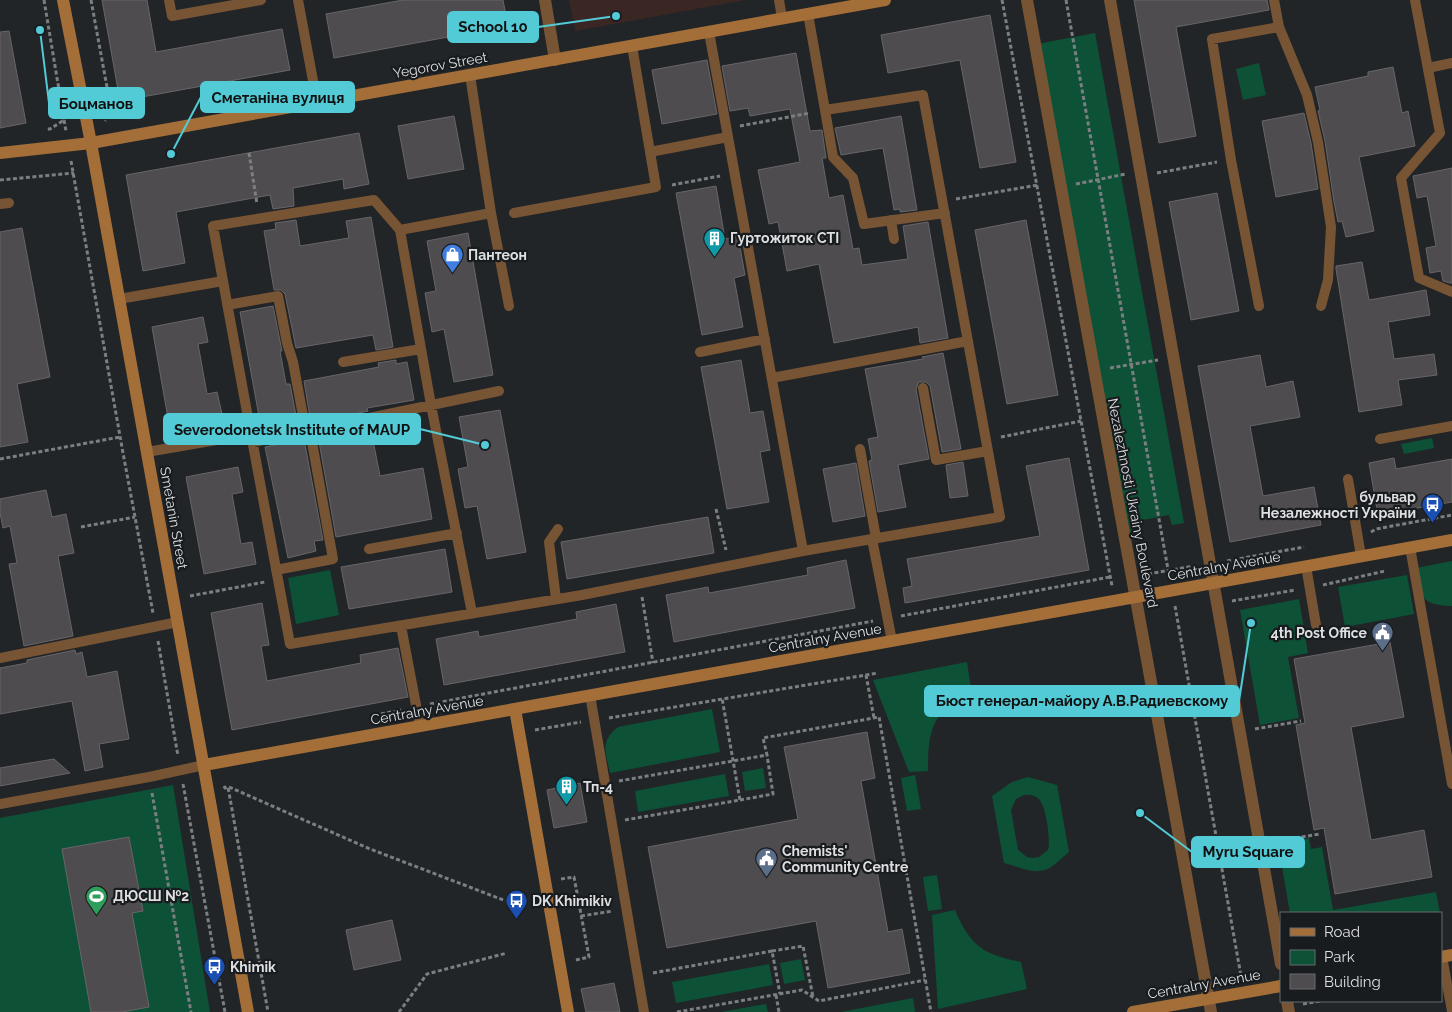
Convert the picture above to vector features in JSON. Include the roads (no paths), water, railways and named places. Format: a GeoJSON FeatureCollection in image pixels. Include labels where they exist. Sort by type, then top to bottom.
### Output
{"type":"FeatureCollection","features":[{"type":"Feature","properties":{"kind":"street","name":"Smetanin Street"},"geometry":{"type":"LineString","coordinates":[[63,0],[96,170],[248,1012]]}},
{"type":"Feature","properties":{"kind":"street"},"geometry":{"type":"LineString","coordinates":[[545,0],[556,60]]}},
{"type":"Feature","properties":{"kind":"street","name":"Yegorov Street"},"geometry":{"type":"LineString","coordinates":[[0,153],[91,143],[885,0]]}},
{"type":"Feature","properties":{"kind":"street","name":"Nezalezhnosti Ukrainy Boulevard"},"geometry":{"type":"LineString","coordinates":[[1027,0],[1211,1012]]}},
{"type":"Feature","properties":{"kind":"street"},"geometry":{"type":"LineString","coordinates":[[1110,0],[1215,583],[1280,958]]}},
{"type":"Feature","properties":{"kind":"street","name":"Centralny Avenue"},"geometry":{"type":"LineString","coordinates":[[204,765],[1452,540]]}},
{"type":"Feature","properties":{"kind":"street"},"geometry":{"type":"LineString","coordinates":[[514,709],[568,1012]]}},
{"type":"Feature","properties":{"kind":"street","name":"Centralny Avenue"},"geometry":{"type":"LineString","coordinates":[[1133,1012],[1280,986]]}},
{"type":"Feature","properties":{"kind":"lane"},"geometry":{"type":"LineString","coordinates":[[169,0],[172,16],[261,0]]}},
{"type":"Feature","properties":{"kind":"lane"},"geometry":{"type":"LineString","coordinates":[[298,0],[317,102]]}},
{"type":"Feature","properties":{"kind":"lane"},"geometry":{"type":"LineString","coordinates":[[779,0],[782,18]]}},
{"type":"Feature","properties":{"kind":"lane"},"geometry":{"type":"LineString","coordinates":[[1274,0],[1279,27],[1307,95],[1318,142],[1330,228],[1328,280],[1321,306]]}},
{"type":"Feature","properties":{"kind":"lane"},"geometry":{"type":"LineString","coordinates":[[1415,0],[1440,133],[1401,178],[1419,278],[1452,292]]}},
{"type":"Feature","properties":{"kind":"lane"},"geometry":{"type":"LineString","coordinates":[[808,14],[833,157],[853,178],[864,224],[945,213]]}},
{"type":"Feature","properties":{"kind":"lane"},"geometry":{"type":"LineString","coordinates":[[1259,306],[1231,160],[1212,39],[1279,27]]}},
{"type":"Feature","properties":{"kind":"lane"},"geometry":{"type":"LineString","coordinates":[[709,32],[803,551]]}},
{"type":"Feature","properties":{"kind":"lane"},"geometry":{"type":"LineString","coordinates":[[514,213],[656,187],[632,46]]}},
{"type":"Feature","properties":{"kind":"lane"},"geometry":{"type":"LineString","coordinates":[[1428,68],[1452,63]]}},
{"type":"Feature","properties":{"kind":"lane"},"geometry":{"type":"LineString","coordinates":[[470,75],[491,213],[509,306]]}},
{"type":"Feature","properties":{"kind":"lane"},"geometry":{"type":"LineString","coordinates":[[472,613],[431,405],[400,230],[374,200],[213,226],[290,644],[556,599],[803,551],[1000,517],[923,95],[825,110]]}},
{"type":"Feature","properties":{"kind":"lane"},"geometry":{"type":"LineString","coordinates":[[650,152],[727,133]]}},
{"type":"Feature","properties":{"kind":"lane"},"geometry":{"type":"LineString","coordinates":[[400,230],[491,213]]}},
{"type":"Feature","properties":{"kind":"lane"},"geometry":{"type":"LineString","coordinates":[[891,220],[894,239]]}},
{"type":"Feature","properties":{"kind":"lane"},"geometry":{"type":"LineString","coordinates":[[119,299],[223,280]]}},
{"type":"Feature","properties":{"kind":"lane"},"geometry":{"type":"LineString","coordinates":[[227,305],[278,296],[308,431],[333,559],[277,575]]}},
{"type":"Feature","properties":{"kind":"lane"},"geometry":{"type":"LineString","coordinates":[[700,352],[765,340]]}},
{"type":"Feature","properties":{"kind":"lane"},"geometry":{"type":"LineString","coordinates":[[772,378],[968,341]]}},
{"type":"Feature","properties":{"kind":"lane"},"geometry":{"type":"LineString","coordinates":[[343,362],[422,349]]}},
{"type":"Feature","properties":{"kind":"lane"},"geometry":{"type":"LineString","coordinates":[[923,388],[936,460],[988,451]]}},
{"type":"Feature","properties":{"kind":"lane"},"geometry":{"type":"LineString","coordinates":[[147,452],[308,431],[499,391]]}},
{"type":"Feature","properties":{"kind":"lane"},"geometry":{"type":"LineString","coordinates":[[1380,439],[1452,426]]}},
{"type":"Feature","properties":{"kind":"lane"},"geometry":{"type":"LineString","coordinates":[[860,449],[892,641]]}},
{"type":"Feature","properties":{"kind":"lane"},"geometry":{"type":"LineString","coordinates":[[1348,479],[1360,556]]}},
{"type":"Feature","properties":{"kind":"lane"},"geometry":{"type":"LineString","coordinates":[[556,599],[549,542],[558,528]]}},
{"type":"Feature","properties":{"kind":"lane"},"geometry":{"type":"LineString","coordinates":[[369,550],[457,533]]}},
{"type":"Feature","properties":{"kind":"lane"},"geometry":{"type":"LineString","coordinates":[[1410,547],[1452,784]]}},
{"type":"Feature","properties":{"kind":"lane"},"geometry":{"type":"LineString","coordinates":[[1306,566],[1316,625]]}},
{"type":"Feature","properties":{"kind":"lane"},"geometry":{"type":"LineString","coordinates":[[0,658],[178,622]]}},
{"type":"Feature","properties":{"kind":"lane"},"geometry":{"type":"LineString","coordinates":[[401,626],[420,726]]}},
{"type":"Feature","properties":{"kind":"lane"},"geometry":{"type":"LineString","coordinates":[[590,695],[644,1012]]}},
{"type":"Feature","properties":{"kind":"lane"},"geometry":{"type":"LineString","coordinates":[[0,804],[204,765]]}},
{"type":"Feature","properties":{"kind":"lane"},"geometry":{"type":"LineString","coordinates":[[1445,956],[1452,1011]]}},
{"type":"Feature","properties":{"kind":"place","name":"School 10"},"geometry":{"type":"Point","coordinates":[616,16]}},
{"type":"Feature","properties":{"kind":"place","name":"Боцманов"},"geometry":{"type":"Point","coordinates":[40,30]}},
{"type":"Feature","properties":{"kind":"place","name":"Сметаніна вулиця"},"geometry":{"type":"Point","coordinates":[171,154]}},
{"type":"Feature","properties":{"kind":"place","name":"Гуртожиток СТІ"},"geometry":{"type":"Point","coordinates":[714,257]}},
{"type":"Feature","properties":{"kind":"place","name":"Пантеон"},"geometry":{"type":"Point","coordinates":[452,274]}},
{"type":"Feature","properties":{"kind":"place","name":"Severodonetsk Institute of MAUP"},"geometry":{"type":"Point","coordinates":[485,445]}},
{"type":"Feature","properties":{"kind":"place","name":"бульвар Незалежності України"},"geometry":{"type":"Point","coordinates":[1432,524]}},
{"type":"Feature","properties":{"kind":"place","name":"Бюст генерал-майору А.В.Радиевскому"},"geometry":{"type":"Point","coordinates":[1251,623]}},
{"type":"Feature","properties":{"kind":"place","name":"4th Post Office"},"geometry":{"type":"Point","coordinates":[1383,652]}},
{"type":"Feature","properties":{"kind":"place","name":"Тп-4"},"geometry":{"type":"Point","coordinates":[567,806]}},
{"type":"Feature","properties":{"kind":"place","name":"Myru Square"},"geometry":{"type":"Point","coordinates":[1140,813]}},
{"type":"Feature","properties":{"kind":"place","name":"Chemists' Community Centre"},"geometry":{"type":"Point","coordinates":[766,878]}},
{"type":"Feature","properties":{"kind":"place","name":"ДЮСШ №2"},"geometry":{"type":"Point","coordinates":[97,915]}},
{"type":"Feature","properties":{"kind":"place","name":"DK Khimikiv"},"geometry":{"type":"Point","coordinates":[516,920]}},
{"type":"Feature","properties":{"kind":"place","name":"Khimik"},"geometry":{"type":"Point","coordinates":[214,986]}}]}
